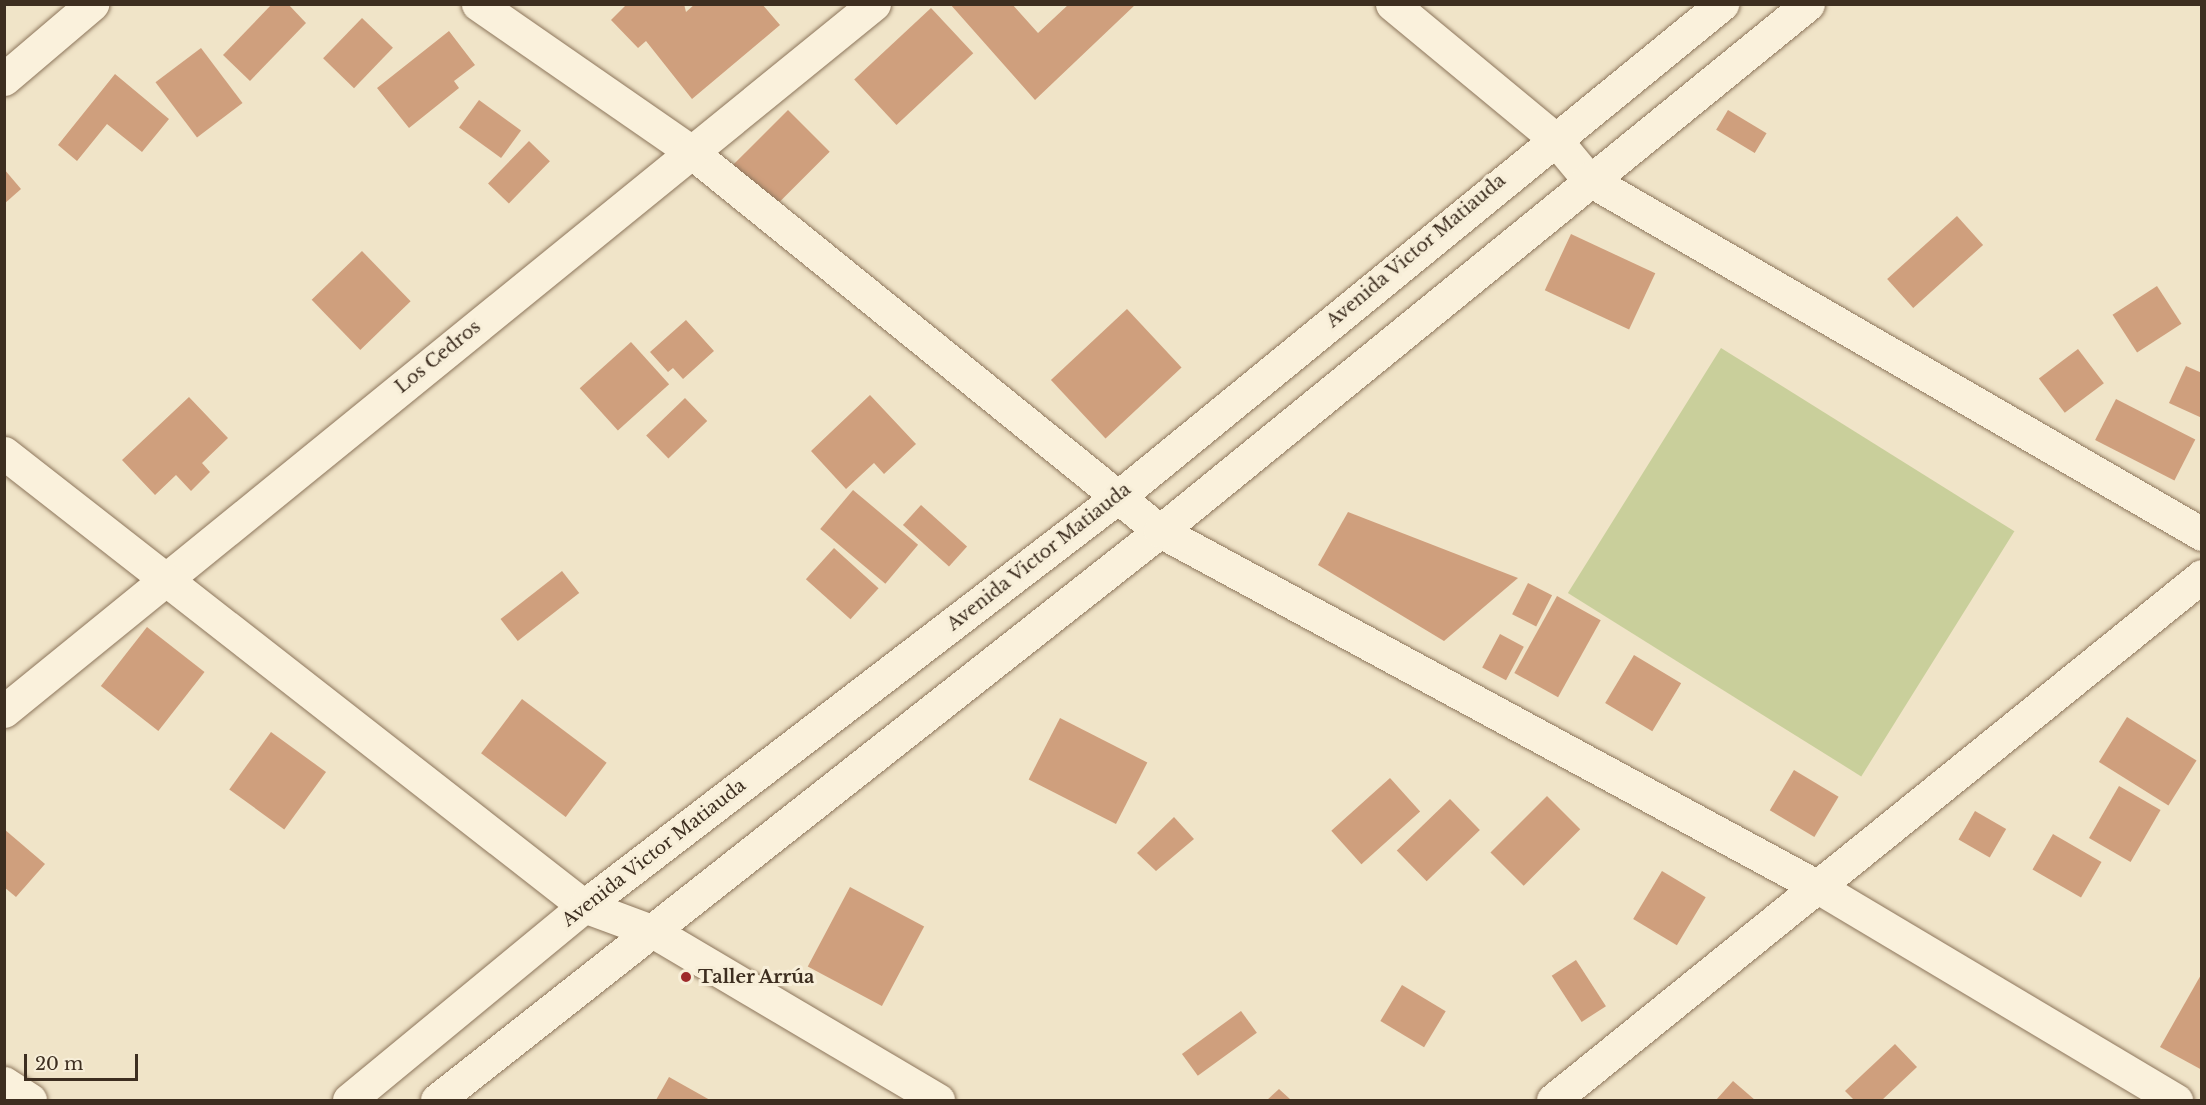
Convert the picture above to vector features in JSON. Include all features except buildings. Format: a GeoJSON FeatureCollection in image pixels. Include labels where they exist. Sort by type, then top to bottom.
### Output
{"type":"FeatureCollection","features":[{"type":"Feature","properties":{"kind":"street"},"geometry":{"type":"LineString","coordinates":[[4,79],[92,4]]}},
{"type":"Feature","properties":{"kind":"street"},"geometry":{"type":"LineString","coordinates":[[478,4],[690,151],[1160,531],[1818,887],[2176,1101]]}},
{"type":"Feature","properties":{"kind":"street","name":"Los Cedros"},"geometry":{"type":"LineString","coordinates":[[4,711],[690,151],[874,4]]}},
{"type":"Feature","properties":{"kind":"street"},"geometry":{"type":"LineString","coordinates":[[1392,4],[1554,138],[1588,179],[2202,534]]}},
{"type":"Feature","properties":{"kind":"street","name":"Avenida Victor Matiauda"},"geometry":{"type":"LineString","coordinates":[[349,1101],[584,906],[1118,498],[1554,138],[1722,4]]}},
{"type":"Feature","properties":{"kind":"street"},"geometry":{"type":"LineString","coordinates":[[437,1101],[1160,531],[1588,179],[1808,4]]}},
{"type":"Feature","properties":{"kind":"street"},"geometry":{"type":"LineString","coordinates":[[4,453],[168,577],[584,906],[654,932],[938,1101]]}},
{"type":"Feature","properties":{"kind":"street"},"geometry":{"type":"LineString","coordinates":[[1553,1101],[2202,576]]}},
{"type":"Feature","properties":{"kind":"street"},"geometry":{"type":"LineString","coordinates":[[4,1083],[30,1101]]}},
{"type":"Feature","properties":{"kind":"green space"},"geometry":{"type":"Polygon","coordinates":[[[1721,348],[2014,531],[1861,776],[1568,593],[1721,348]]]}},
{"type":"Feature","properties":{"kind":"place","name":"Taller Arrúa"},"geometry":{"type":"Point","coordinates":[686,977]}}]}
